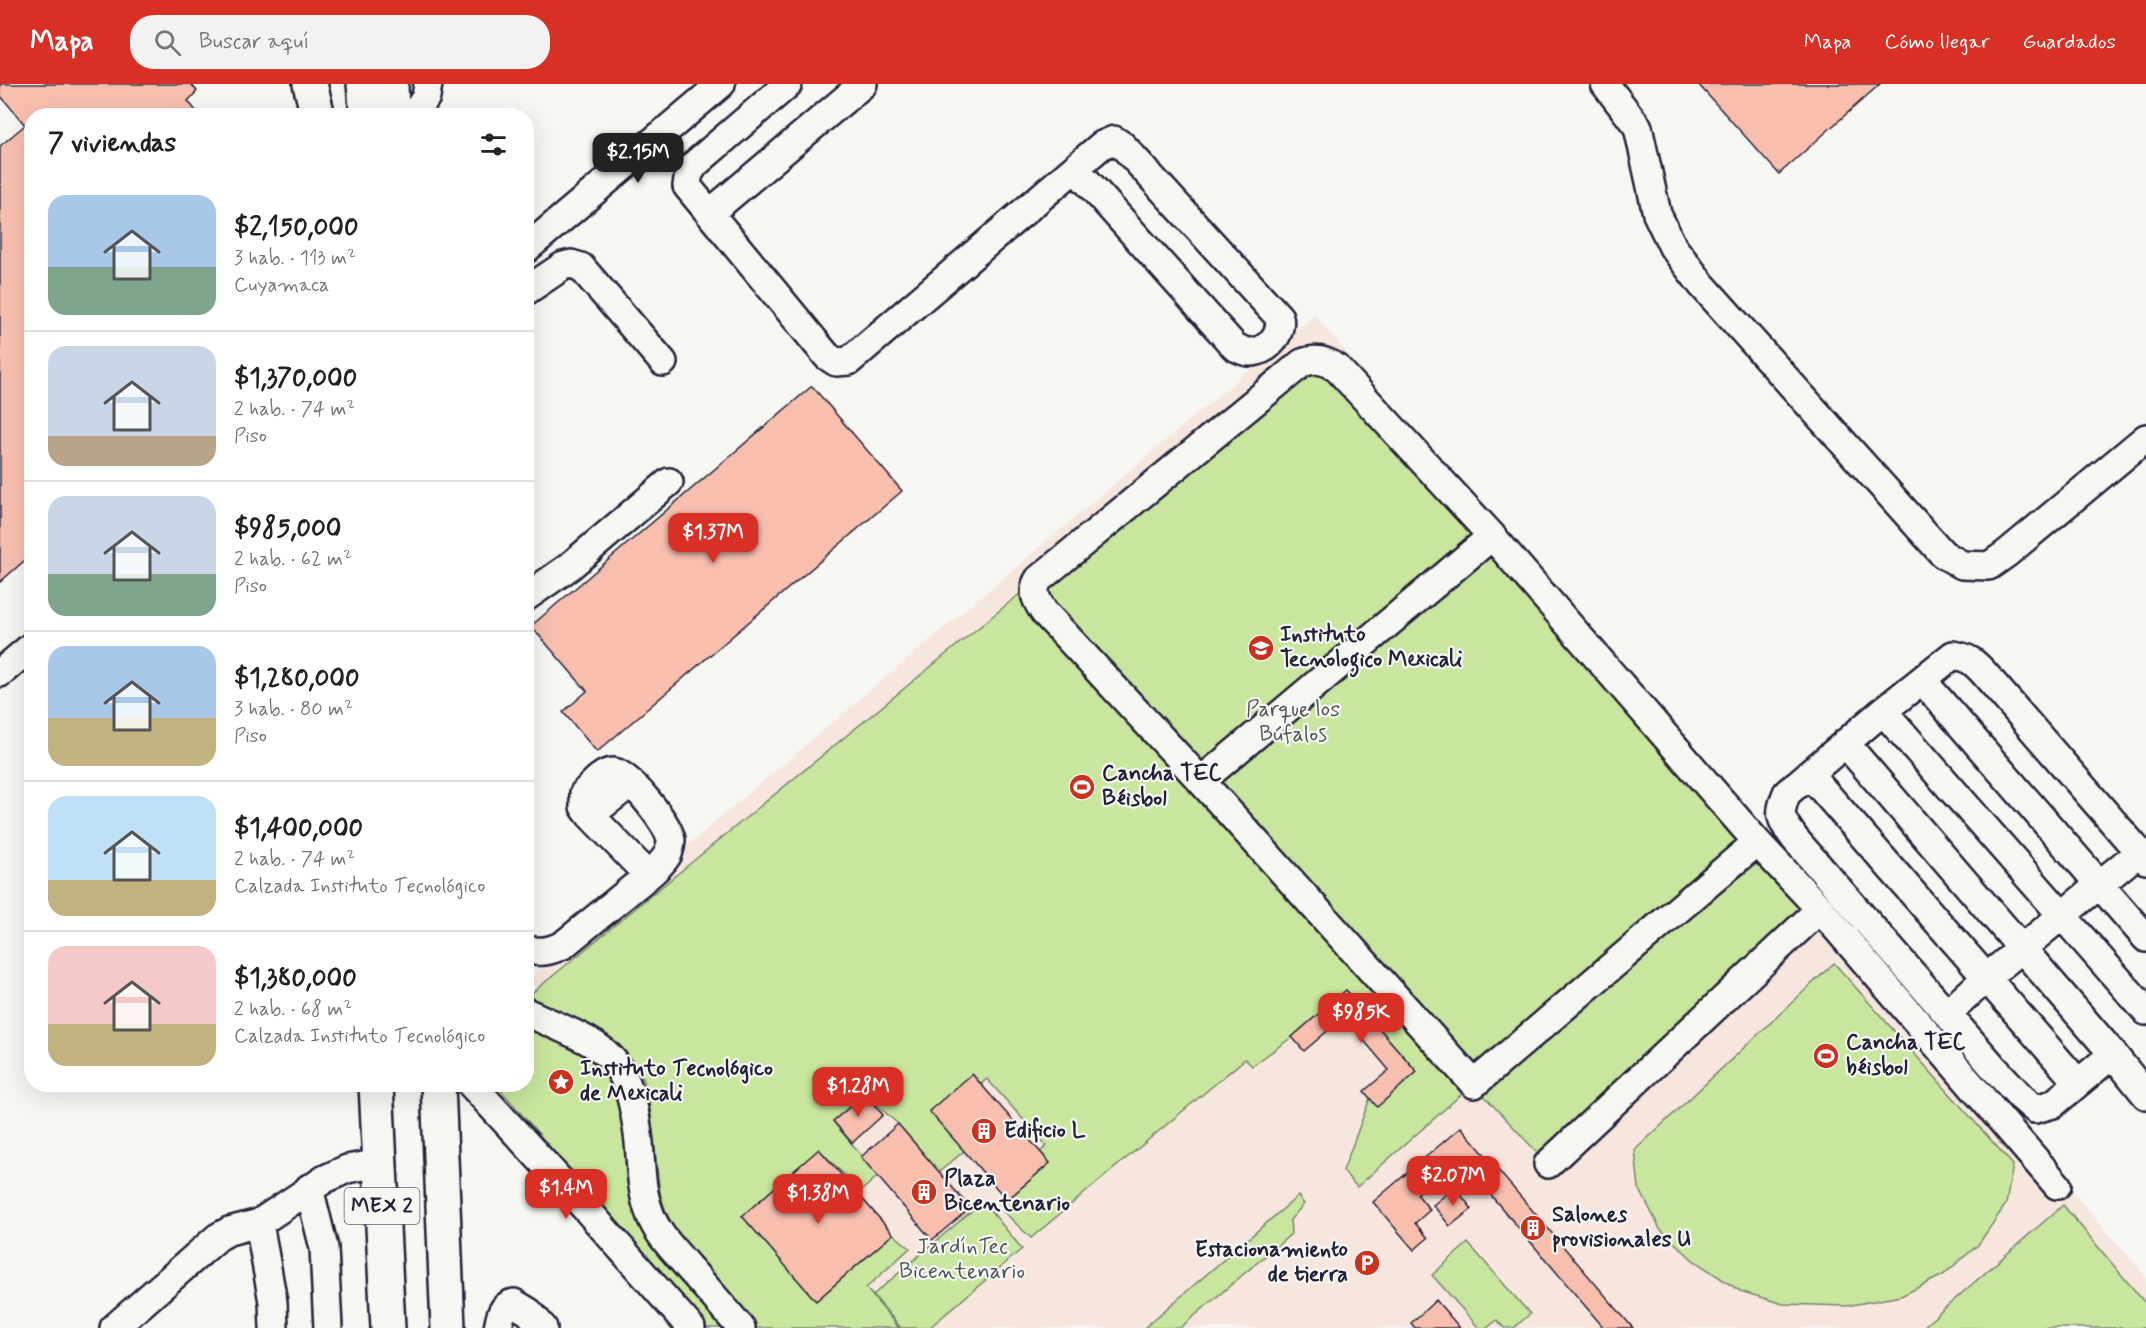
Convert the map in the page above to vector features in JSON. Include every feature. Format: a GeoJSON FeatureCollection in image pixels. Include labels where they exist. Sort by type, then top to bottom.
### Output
{"type":"FeatureCollection","features":[{"type":"Feature","properties":{"kind":"main road"},"geometry":{"type":"LineString","coordinates":[[310,84],[317,108]]}},
{"type":"Feature","properties":{"kind":"main road"},"geometry":{"type":"LineString","coordinates":[[319,108],[320,84]]}},
{"type":"Feature","properties":{"kind":"main road"},"geometry":{"type":"LineString","coordinates":[[364,84],[366,108]]}},
{"type":"Feature","properties":{"kind":"main road"},"geometry":{"type":"LineString","coordinates":[[391,84],[392,108]]}},
{"type":"Feature","properties":{"kind":"main road","name":"MEX 2"},"geometry":{"type":"LineString","coordinates":[[376,1092],[388,1328]]}},
{"type":"Feature","properties":{"kind":"main road","name":"MEX 2"},"geometry":{"type":"LineString","coordinates":[[438,1092],[448,1328]]}},
{"type":"Feature","properties":{"kind":"street"},"geometry":{"type":"LineString","coordinates":[[534,242],[721,84]]}},
{"type":"Feature","properties":{"kind":"street"},"geometry":{"type":"LineString","coordinates":[[788,84],[695,164],[689,173],[687,186],[827,356],[836,362],[849,361],[1075,168],[1102,145],[1114,140],[1123,146],[1279,317],[1281,325],[1277,337],[1259,351],[1246,353],[1235,347],[1075,168]]}},
{"type":"Feature","properties":{"kind":"street"},"geometry":{"type":"LineString","coordinates":[[710,213],[863,84]]}},
{"type":"Feature","properties":{"kind":"street"},"geometry":{"type":"LineString","coordinates":[[1605,84],[1638,127],[1657,214],[1672,247],[1702,285],[1943,555],[1962,565],[1989,566],[2146,438]]}},
{"type":"Feature","properties":{"kind":"street"},"geometry":{"type":"LineString","coordinates":[[534,286],[564,266],[571,264],[581,267],[663,362]]}},
{"type":"Feature","properties":{"kind":"street"},"geometry":{"type":"LineString","coordinates":[[1757,842],[1474,1084],[1201,781],[1044,612],[1035,593],[1035,587],[1039,579],[1302,363],[1319,359],[1337,368],[1492,536],[1757,842],[1820,909],[2057,1185]]}},
{"type":"Feature","properties":{"kind":"street"},"geometry":{"type":"LineString","coordinates":[[534,591],[569,567],[669,482]]}},
{"type":"Feature","properties":{"kind":"street"},"geometry":{"type":"LineString","coordinates":[[1201,781],[1492,536]]}},
{"type":"Feature","properties":{"kind":"street"},"geometry":{"type":"LineString","coordinates":[[0,673],[24,653]]}},
{"type":"Feature","properties":{"kind":"street"},"geometry":{"type":"LineString","coordinates":[[1947,1014],[1986,978],[2062,915],[2142,856],[1973,661],[1953,655],[1787,793],[1781,808],[1781,819],[1795,839],[1947,1014],[2021,1098],[2035,1109],[2054,1104],[2113,1054]]}},
{"type":"Feature","properties":{"kind":"street"},"geometry":{"type":"LineString","coordinates":[[1922,680],[2146,938]]}},
{"type":"Feature","properties":{"kind":"street"},"geometry":{"type":"LineString","coordinates":[[1883,711],[2146,1011]]}},
{"type":"Feature","properties":{"kind":"street"},"geometry":{"type":"LineString","coordinates":[[1845,744],[2146,1095]]}},
{"type":"Feature","properties":{"kind":"street"},"geometry":{"type":"LineString","coordinates":[[534,952],[548,951],[563,945],[648,875],[669,852],[671,839],[664,822],[631,783],[615,772],[603,775],[584,793],[584,807],[648,875]]}},
{"type":"Feature","properties":{"kind":"street"},"geometry":{"type":"LineString","coordinates":[[1809,774],[2078,1083]]}},
{"type":"Feature","properties":{"kind":"street"},"geometry":{"type":"LineString","coordinates":[[1548,1164],[1820,909]]}},
{"type":"Feature","properties":{"kind":"street"},"geometry":{"type":"LineString","coordinates":[[534,1020],[590,1041],[604,1050],[622,1073],[633,1102],[644,1194],[650,1215],[661,1235],[741,1328]]}},
{"type":"Feature","properties":{"kind":"street"},"geometry":{"type":"LineString","coordinates":[[490,1096],[691,1328]]}},
{"type":"Feature","properties":{"kind":"street"},"geometry":{"type":"LineString","coordinates":[[114,1328],[229,1231],[259,1223],[309,1188],[347,1169],[380,1163]]}},
{"type":"Feature","properties":{"kind":"street"},"geometry":{"type":"LineString","coordinates":[[309,1188],[324,1248],[328,1328]]}},
{"type":"Feature","properties":{"kind":"street"},"geometry":{"type":"LineString","coordinates":[[259,1223],[273,1302],[274,1328]]}},
{"type":"Feature","properties":{"kind":"street"},"geometry":{"type":"LineString","coordinates":[[498,1328],[502,1311],[514,1303],[529,1312],[543,1328]]}},
{"type":"Feature","properties":{"kind":"shaded area","name":"Instituto Tecnologico Mexicali"},"geometry":{"type":"Polygon","coordinates":[[[1314,315],[2146,1277],[2146,1328],[763,1328],[658,1074],[568,1002],[534,985],[534,975],[1314,315]]]}},
{"type":"Feature","properties":{"kind":"green space","name":"Parque los Búfalos"},"geometry":{"type":"Polygon","coordinates":[[[1319,359],[1757,842],[1489,1072],[1762,860],[1820,909],[1548,1164],[1473,1084],[1357,1187],[1343,1171],[1370,1098],[1378,1106],[1417,1072],[1346,990],[1292,1037],[1252,1066],[1245,1059],[1031,1238],[1002,1210],[1007,1200],[1050,1163],[1040,1152],[1047,1146],[987,1079],[981,1084],[972,1074],[964,1151],[939,1172],[898,1124],[865,1094],[833,1121],[878,1176],[861,1191],[819,1150],[743,1217],[816,1301],[893,1234],[910,1248],[866,1288],[899,1328],[757,1328],[676,1232],[666,1212],[660,1193],[648,1092],[640,1071],[627,1055],[603,1033],[534,1000],[534,991],[1302,363],[1319,359]]]}},
{"type":"Feature","properties":{"kind":"green space","name":"Cancha TEC béisbol"},"geometry":{"type":"Polygon","coordinates":[[[1834,963],[2013,1165],[2006,1204],[1978,1245],[1943,1275],[1901,1296],[1846,1306],[1783,1304],[1740,1291],[1693,1260],[1660,1229],[1639,1188],[1635,1150],[1834,963]]]}},
{"type":"Feature","properties":{"kind":"green space"},"geometry":{"type":"Polygon","coordinates":[[[546,1021],[607,1064],[626,1105],[630,1179],[731,1328],[707,1328],[502,1092],[534,1092],[534,1029],[546,1021]]]}},
{"type":"Feature","properties":{"kind":"green space"},"geometry":{"type":"Polygon","coordinates":[[[1298,1196],[1304,1204],[1290,1220],[1291,1234],[1180,1328],[1144,1328],[1298,1196]]]}},
{"type":"Feature","properties":{"kind":"green space","name":"JardínTec Bicentenario"},"geometry":{"type":"Polygon","coordinates":[[[983,1201],[1022,1249],[929,1328],[901,1328],[873,1295],[983,1201]]]}},
{"type":"Feature","properties":{"kind":"green space"},"geometry":{"type":"Polygon","coordinates":[[[2063,1205],[2146,1304],[2146,1328],[1922,1328],[2063,1205]]]}},
{"type":"Feature","properties":{"kind":"green space"},"geometry":{"type":"Polygon","coordinates":[[[1468,1243],[1530,1314],[1514,1328],[1504,1328],[1497,1320],[1487,1328],[1479,1328],[1432,1275],[1468,1243]]]}},
{"type":"Feature","properties":{"kind":"building"},"geometry":{"type":"Polygon","coordinates":[[[0,84],[191,84],[197,91],[188,101],[194,108],[24,108],[24,124],[0,95],[0,84]]]}},
{"type":"Feature","properties":{"kind":"building"},"geometry":{"type":"Polygon","coordinates":[[[1698,84],[1880,84],[1779,174],[1698,84]]]}},
{"type":"Feature","properties":{"kind":"building"},"geometry":{"type":"Polygon","coordinates":[[[24,126],[24,561],[0,582],[0,146],[24,126]]]}},
{"type":"Feature","properties":{"kind":"building"},"geometry":{"type":"Polygon","coordinates":[[[812,386],[902,491],[597,752],[563,712],[587,691],[534,629],[534,623],[812,386]]]}},
{"type":"Feature","properties":{"kind":"building"},"geometry":{"type":"Polygon","coordinates":[[[1346,990],[1417,1072],[1377,1107],[1364,1091],[1389,1070],[1344,1017],[1304,1051],[1292,1037],[1346,990]]]}},
{"type":"Feature","properties":{"kind":"building","name":"Edificio L"},"geometry":{"type":"Polygon","coordinates":[[[972,1074],[1050,1163],[1007,1200],[929,1111],[972,1074]]]}},
{"type":"Feature","properties":{"kind":"building"},"geometry":{"type":"Polygon","coordinates":[[[865,1094],[883,1115],[852,1143],[833,1121],[865,1094]]]}},
{"type":"Feature","properties":{"kind":"building","name":"Plaza Bicentenario"},"geometry":{"type":"Polygon","coordinates":[[[898,1124],[970,1208],[932,1240],[861,1157],[898,1124]]]}},
{"type":"Feature","properties":{"kind":"building","name":"Salones provisionales U"},"geometry":{"type":"Polygon","coordinates":[[[1461,1127],[1633,1328],[1604,1328],[1459,1158],[1417,1194],[1430,1210],[1415,1223],[1428,1238],[1414,1250],[1373,1202],[1461,1127]]]}},
{"type":"Feature","properties":{"kind":"building"},"geometry":{"type":"Polygon","coordinates":[[[819,1149],[893,1234],[816,1301],[742,1216],[819,1149]]]}},
{"type":"Feature","properties":{"kind":"building"},"geometry":{"type":"Polygon","coordinates":[[[1455,1187],[1472,1209],[1450,1226],[1433,1205],[1455,1187]]]}},
{"type":"Feature","properties":{"kind":"building"},"geometry":{"type":"Polygon","coordinates":[[[1436,1300],[1460,1328],[1415,1328],[1411,1323],[1436,1300]]]}},
{"type":"Feature","properties":{"kind":"place","name":"Instituto Tecnologico Mexicali"},"geometry":{"type":"Point","coordinates":[1261,648]}},
{"type":"Feature","properties":{"kind":"place","name":"Cancha TEC Béisbol"},"geometry":{"type":"Point","coordinates":[1082,787]}},
{"type":"Feature","properties":{"kind":"place","name":"Cancha TEC béisbol"},"geometry":{"type":"Point","coordinates":[1826,1056]}},
{"type":"Feature","properties":{"kind":"place","name":"Instituto Tecnológico de Mexicali"},"geometry":{"type":"Point","coordinates":[561,1082]}},
{"type":"Feature","properties":{"kind":"place","name":"Edificio L"},"geometry":{"type":"Point","coordinates":[984,1131]}},
{"type":"Feature","properties":{"kind":"place","name":"Plaza Bicentenario"},"geometry":{"type":"Point","coordinates":[924,1192]}},
{"type":"Feature","properties":{"kind":"place","name":"Salones provisionales U"},"geometry":{"type":"Point","coordinates":[1533,1228]}},
{"type":"Feature","properties":{"kind":"place","name":"Estacionamiento de tierra"},"geometry":{"type":"Point","coordinates":[1367,1263]}}]}
